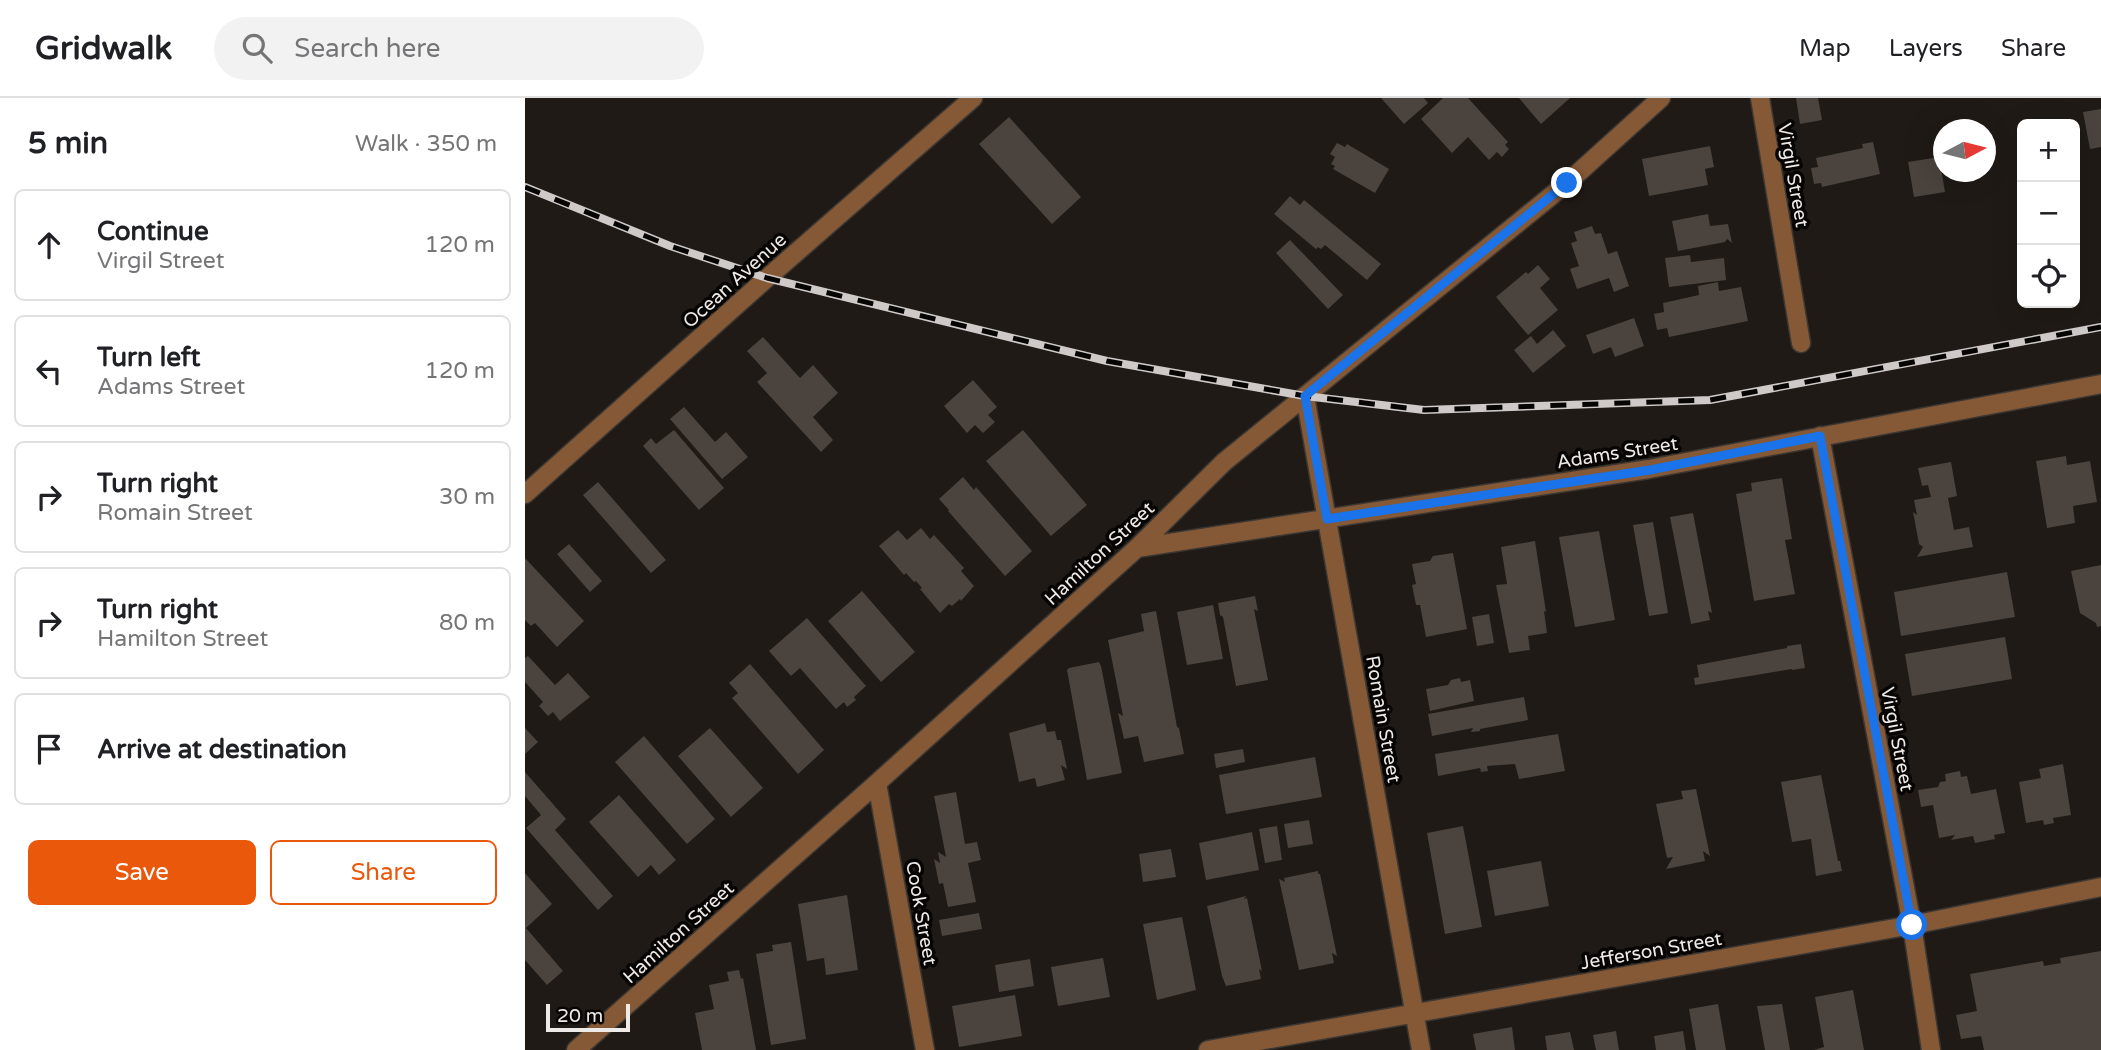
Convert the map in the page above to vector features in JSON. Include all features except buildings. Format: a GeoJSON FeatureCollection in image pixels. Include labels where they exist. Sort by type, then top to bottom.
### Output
{"type":"FeatureCollection","features":[{"type":"Feature","properties":{"kind":"street","name":"Ocean Avenue"},"geometry":{"type":"LineString","coordinates":[[525,494],[973,98]]}},
{"type":"Feature","properties":{"kind":"street","name":"Hamilton Street"},"geometry":{"type":"LineString","coordinates":[[576,1050],[1137,548],[1224,462],[1567,183],[1661,98]]}},
{"type":"Feature","properties":{"kind":"street","name":"Virgil Street"},"geometry":{"type":"LineString","coordinates":[[1760,98],[1801,343]]}},
{"type":"Feature","properties":{"kind":"street","name":"Adams Street"},"geometry":{"type":"LineString","coordinates":[[1137,548],[1650,470],[2101,384]]}},
{"type":"Feature","properties":{"kind":"street","name":"Romain Street"},"geometry":{"type":"LineString","coordinates":[[1305,396],[1422,1050]]}},
{"type":"Feature","properties":{"kind":"street","name":"Virgil Street"},"geometry":{"type":"LineString","coordinates":[[1820,436],[1912,925],[1931,1050]]}},
{"type":"Feature","properties":{"kind":"street","name":"Cook Street"},"geometry":{"type":"LineString","coordinates":[[877,783],[925,1050]]}},
{"type":"Feature","properties":{"kind":"street","name":"Jefferson Street"},"geometry":{"type":"LineString","coordinates":[[1208,1050],[1912,925],[2101,887]]}},
{"type":"Feature","properties":{"kind":"railway"},"geometry":{"type":"LineString","coordinates":[[525,187],[670,246],[767,278],[1107,361],[1305,396],[1424,410],[1710,400],[2101,327]]}},
{"type":"Feature","properties":{"kind":"route"},"geometry":{"type":"LineString","coordinates":[[1567,183],[1305,396],[1327,519],[1650,470],[1820,436],[1912,925]]}}]}
